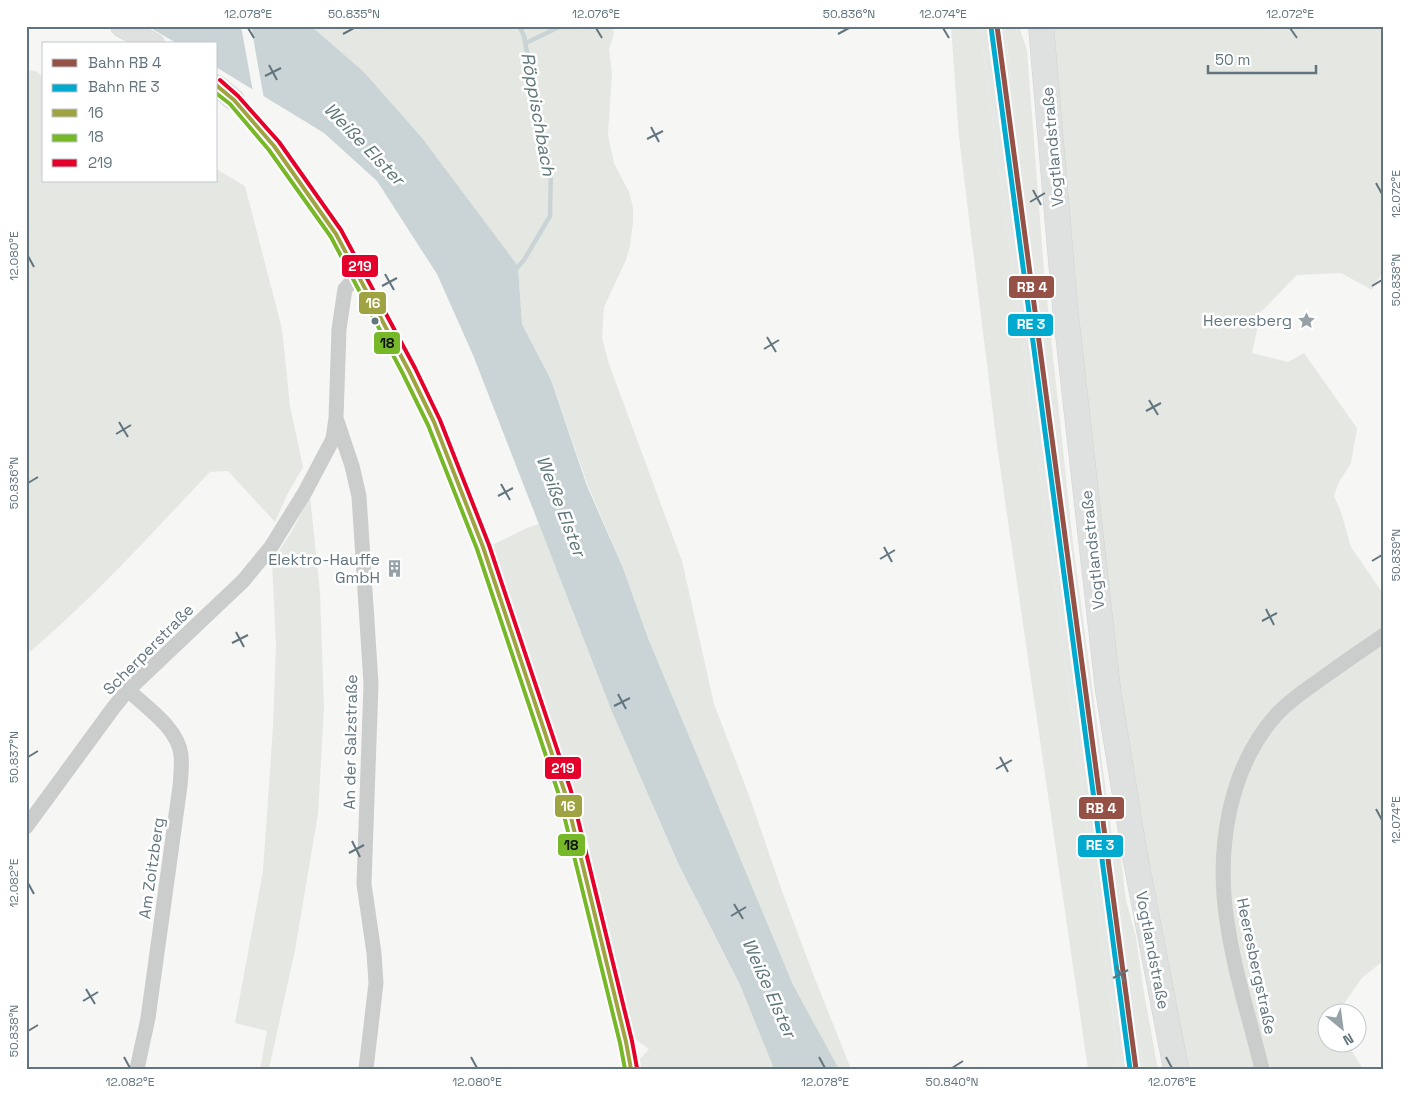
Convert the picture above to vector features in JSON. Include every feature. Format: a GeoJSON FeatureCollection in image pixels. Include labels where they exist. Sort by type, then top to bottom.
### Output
{"type":"FeatureCollection","features":[{"type":"Feature","properties":{"kind":"main road"},"geometry":{"type":"LineString","coordinates":[[121,26],[150,42]]}},
{"type":"Feature","properties":{"kind":"main road","name":"Vogtlandstraße"},"geometry":{"type":"LineString","coordinates":[[1041,26],[1065,307],[1108,690],[1135,856],[1176,1069]]}},
{"type":"Feature","properties":{"kind":"main road"},"geometry":{"type":"LineString","coordinates":[[218,87],[234,100]]}},
{"type":"Feature","properties":{"kind":"street","name":"Scherperstraße"},"geometry":{"type":"LineString","coordinates":[[26,827],[128,690],[236,587],[272,547],[305,492],[332,439],[336,418],[339,328],[345,289],[358,276]]}},
{"type":"Feature","properties":{"kind":"street","name":"An der Salzstraße"},"geometry":{"type":"LineString","coordinates":[[336,418],[352,466],[359,496],[371,684],[364,884],[374,953],[376,983],[366,1069]]}},
{"type":"Feature","properties":{"kind":"street","name":"Heeresbergstraße"},"geometry":{"type":"LineString","coordinates":[[1262,1069],[1227,921],[1223,879],[1225,846],[1233,799],[1243,766],[1260,735],[1278,714],[1297,695],[1384,635]]}},
{"type":"Feature","properties":{"kind":"street","name":"Am Zoitzberg"},"geometry":{"type":"LineString","coordinates":[[128,690],[176,738],[181,755],[179,796],[148,1018],[138,1069]]}},
{"type":"Feature","properties":{"kind":"shaded area"},"geometry":{"type":"Polygon","coordinates":[[[311,26],[612,26],[614,34],[609,49],[612,74],[608,135],[614,163],[630,194],[633,222],[626,260],[604,307],[602,338],[609,364],[682,561],[714,704],[815,979],[851,1069],[839,1069],[793,987],[648,638],[623,568],[588,486],[551,380],[522,324],[518,266],[363,71],[311,26]]]}},
{"type":"Feature","properties":{"kind":"shaded area"},"geometry":{"type":"Polygon","coordinates":[[[951,26],[980,26],[1120,1069],[1088,1069],[997,446],[959,137],[951,26]]]}},
{"type":"Feature","properties":{"kind":"shaded area"},"geometry":{"type":"Polygon","coordinates":[[[980,26],[1004,26],[1143,1069],[1120,1069],[980,26]]]}},
{"type":"Feature","properties":{"kind":"shaded area"},"geometry":{"type":"Polygon","coordinates":[[[1004,26],[1019,26],[1027,50],[1044,271],[1075,562],[1004,26]]]}},
{"type":"Feature","properties":{"kind":"shaded area"},"geometry":{"type":"Polygon","coordinates":[[[1050,26],[1384,26],[1384,270],[1372,290],[1341,273],[1297,275],[1261,312],[1252,353],[1288,362],[1304,353],[1357,428],[1351,463],[1339,482],[1334,496],[1341,512],[1351,547],[1384,595],[1384,960],[1362,978],[1345,1002],[1318,1002],[1318,1052],[1353,1052],[1363,1069],[1187,1069],[1124,734],[1072,301],[1050,26]]]}},
{"type":"Feature","properties":{"kind":"shaded area"},"geometry":{"type":"Polygon","coordinates":[[[26,70],[36,71],[42,76],[42,182],[218,182],[218,170],[245,186],[282,329],[290,406],[303,467],[287,495],[275,522],[228,471],[210,472],[75,612],[26,655],[26,70]]]}},
{"type":"Feature","properties":{"kind":"shaded area"},"geometry":{"type":"Polygon","coordinates":[[[310,496],[320,592],[324,708],[318,814],[295,950],[269,1069],[260,1069],[267,1031],[235,1023],[263,871],[273,727],[276,645],[272,562],[292,531],[310,496]]]}},
{"type":"Feature","properties":{"kind":"shaded area"},"geometry":{"type":"Polygon","coordinates":[[[539,524],[612,712],[678,863],[740,985],[774,1069],[641,1069],[640,1059],[649,1049],[632,1037],[597,897],[575,794],[524,644],[488,547],[539,524]]]}},
{"type":"Feature","properties":{"kind":"shaded area"},"geometry":{"type":"Polygon","coordinates":[[[1116,849],[1121,860],[1126,900],[1136,937],[1158,1069],[1143,1069],[1114,853],[1116,849]]]}},
{"type":"Feature","properties":{"kind":"water","name":"Weiße Elster"},"geometry":{"type":"Polygon","coordinates":[[[147,26],[311,26],[363,71],[422,138],[518,266],[522,324],[551,380],[587,486],[623,568],[648,638],[793,985],[839,1069],[774,1069],[740,985],[678,863],[612,712],[473,355],[437,274],[377,181],[324,133],[218,68],[218,42],[175,42],[147,26]]]}},
{"type":"Feature","properties":{"kind":"pier"},"geometry":{"type":"Polygon","coordinates":[[[241,26],[251,26],[264,99],[253,92],[241,26]]]}},
{"type":"Feature","properties":{"kind":"waterway","name":"Röppischbach"},"geometry":{"type":"LineString","coordinates":[[515,270],[524,260],[550,216],[551,169],[539,118],[524,36],[519,26]]}},
{"type":"Feature","properties":{"kind":"waterway"},"geometry":{"type":"LineString","coordinates":[[526,43],[561,26]]}},
{"type":"Feature","properties":{"kind":"transit line"},"geometry":{"type":"LineString","coordinates":[[997,26],[1136,1069]]}},
{"type":"Feature","properties":{"kind":"transit line"},"geometry":{"type":"LineString","coordinates":[[991,27],[1130,1069]]}},
{"type":"Feature","properties":{"kind":"transit line","name":"219"},"geometry":{"type":"LineString","coordinates":[[220,80],[238,96],[279,142],[341,230],[415,368],[440,420],[489,545],[571,791],[637,1068]]}},
{"type":"Feature","properties":{"kind":"transit line","name":"16"},"geometry":{"type":"LineString","coordinates":[[218,87],[234,100],[274,146],[336,234],[434,422],[483,547],[565,793],[631,1069]]}},
{"type":"Feature","properties":{"kind":"transit line","name":"18"},"geometry":{"type":"LineString","coordinates":[[218,95],[230,104],[269,150],[331,237],[428,425],[477,549],[559,795],[625,1069]]}},
{"type":"Feature","properties":{"kind":"place","name":"Heeresberg"},"geometry":{"type":"Point","coordinates":[1306,320]}},
{"type":"Feature","properties":{"kind":"place","name":"Elektro-Hauffe GmbH"},"geometry":{"type":"Point","coordinates":[394,568]}}]}
